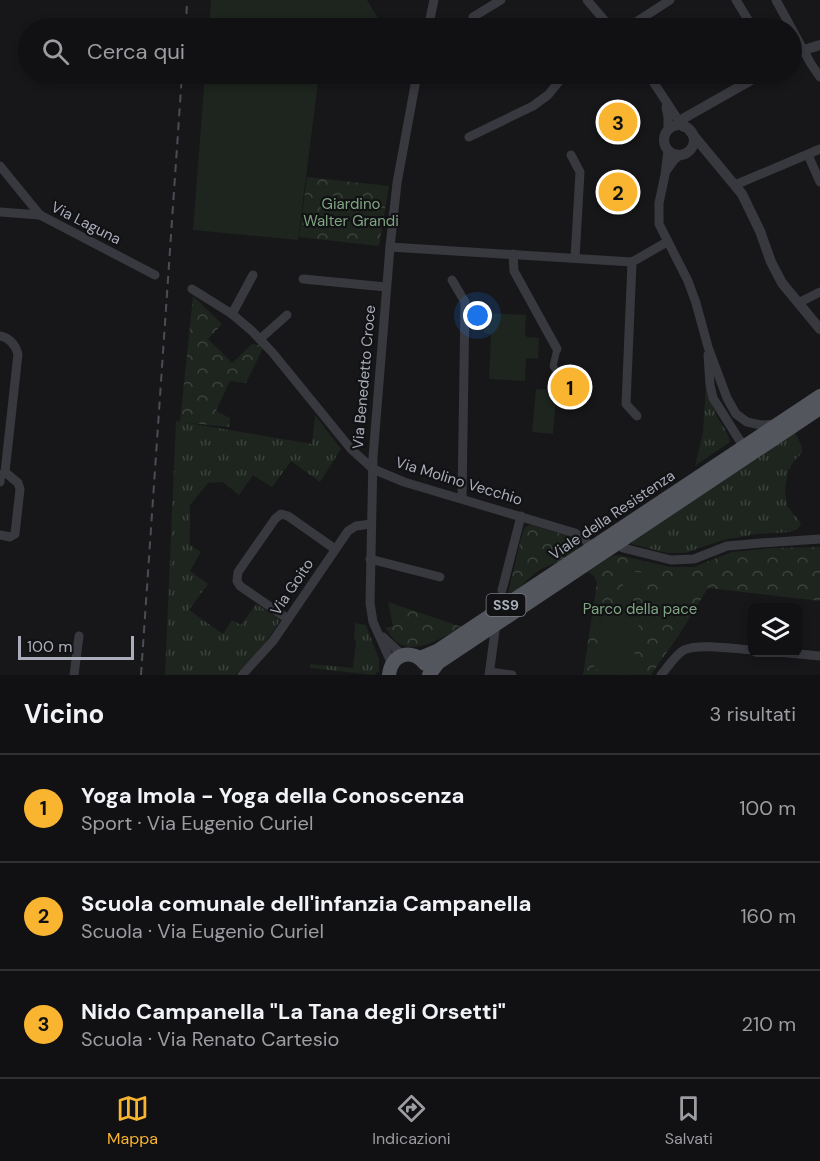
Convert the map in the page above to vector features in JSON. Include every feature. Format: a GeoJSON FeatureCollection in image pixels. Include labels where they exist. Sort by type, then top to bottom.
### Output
{"type":"FeatureCollection","features":[{"type":"Feature","properties":{"kind":"main road","name":"Viale della Resistenza"},"geometry":{"type":"LineString","coordinates":[[429,675],[438,663],[617,543],[748,445],[820,396]]}},
{"type":"Feature","properties":{"kind":"main road","name":"Viale della Resistenza"},"geometry":{"type":"LineString","coordinates":[[389,671],[396,659],[437,651],[732,454],[820,408]]}},
{"type":"Feature","properties":{"kind":"main road","name":"Viale della Resistenza"},"geometry":{"type":"LineString","coordinates":[[413,656],[426,665],[429,675]]}},
{"type":"Feature","properties":{"kind":"street"},"geometry":{"type":"LineString","coordinates":[[430,18],[434,0]]}},
{"type":"Feature","properties":{"kind":"street"},"geometry":{"type":"LineString","coordinates":[[473,17],[501,0]]}},
{"type":"Feature","properties":{"kind":"street"},"geometry":{"type":"LineString","coordinates":[[587,0],[602,18]]}},
{"type":"Feature","properties":{"kind":"street"},"geometry":{"type":"LineString","coordinates":[[642,18],[670,0]]}},
{"type":"Feature","properties":{"kind":"street"},"geometry":{"type":"LineString","coordinates":[[736,0],[747,18]]}},
{"type":"Feature","properties":{"kind":"street"},"geometry":{"type":"LineString","coordinates":[[776,0],[786,18]]}},
{"type":"Feature","properties":{"kind":"street"},"geometry":{"type":"LineString","coordinates":[[804,50],[820,45]]}},
{"type":"Feature","properties":{"kind":"street"},"geometry":{"type":"LineString","coordinates":[[802,46],[820,77]]}},
{"type":"Feature","properties":{"kind":"street","name":"Via Benedetto Croce"},"geometry":{"type":"LineString","coordinates":[[389,671],[390,660],[373,622],[370,603],[373,469],[386,287],[397,183],[415,84]]}},
{"type":"Feature","properties":{"kind":"street"},"geometry":{"type":"LineString","coordinates":[[469,137],[533,106],[548,95],[557,84]]}},
{"type":"Feature","properties":{"kind":"street"},"geometry":{"type":"LineString","coordinates":[[654,84],[672,113],[735,185],[747,203],[782,283],[820,329]]}},
{"type":"Feature","properties":{"kind":"street"},"geometry":{"type":"LineString","coordinates":[[668,130],[675,126],[684,126],[747,84]]}},
{"type":"Feature","properties":{"kind":"street"},"geometry":{"type":"LineString","coordinates":[[664,99],[668,117],[668,130],[664,142],[668,150],[671,153],[684,154],[697,151],[713,159]]}},
{"type":"Feature","properties":{"kind":"street"},"geometry":{"type":"LineString","coordinates":[[665,172],[674,160],[684,154],[693,144],[692,134],[684,126]]}},
{"type":"Feature","properties":{"kind":"street"},"geometry":{"type":"LineString","coordinates":[[735,185],[820,149]]}},
{"type":"Feature","properties":{"kind":"street"},"geometry":{"type":"LineString","coordinates":[[668,150],[658,217],[659,224],[688,281],[708,347],[727,398],[736,414],[747,422],[761,425],[778,424]]}},
{"type":"Feature","properties":{"kind":"street"},"geometry":{"type":"LineString","coordinates":[[571,155],[580,172],[575,258]]}},
{"type":"Feature","properties":{"kind":"street"},"geometry":{"type":"LineString","coordinates":[[808,155],[820,182]]}},
{"type":"Feature","properties":{"kind":"street"},"geometry":{"type":"LineString","coordinates":[[0,166],[40,215]]}},
{"type":"Feature","properties":{"kind":"street","name":"Via Laguna"},"geometry":{"type":"LineString","coordinates":[[0,212],[40,215],[155,275]]}},
{"type":"Feature","properties":{"kind":"street"},"geometry":{"type":"LineString","coordinates":[[390,247],[632,262],[667,242]]}},
{"type":"Feature","properties":{"kind":"street"},"geometry":{"type":"LineString","coordinates":[[513,254],[514,271],[556,349],[553,366],[567,388]]}},
{"type":"Feature","properties":{"kind":"street"},"geometry":{"type":"LineString","coordinates":[[632,262],[626,404],[637,416]]}},
{"type":"Feature","properties":{"kind":"street"},"geometry":{"type":"LineString","coordinates":[[232,314],[253,275]]}},
{"type":"Feature","properties":{"kind":"street","name":"Via Benedetto Croce"},"geometry":{"type":"LineString","coordinates":[[303,279],[386,287]]}},
{"type":"Feature","properties":{"kind":"street"},"geometry":{"type":"LineString","coordinates":[[452,280],[465,302],[462,498]]}},
{"type":"Feature","properties":{"kind":"street","name":"Via Molino Vecchio"},"geometry":{"type":"LineString","coordinates":[[192,289],[241,320],[260,339],[351,449],[373,469],[404,482],[580,535],[591,549]]}},
{"type":"Feature","properties":{"kind":"street"},"geometry":{"type":"LineString","coordinates":[[798,303],[820,292]]}},
{"type":"Feature","properties":{"kind":"street"},"geometry":{"type":"LineString","coordinates":[[260,339],[287,315]]}},
{"type":"Feature","properties":{"kind":"street"},"geometry":{"type":"LineString","coordinates":[[0,336],[12,341],[18,354],[5,472],[0,477],[0,484],[12,480]]}},
{"type":"Feature","properties":{"kind":"street"},"geometry":{"type":"LineString","coordinates":[[708,347],[713,398],[748,445]]}},
{"type":"Feature","properties":{"kind":"street"},"geometry":{"type":"LineString","coordinates":[[0,535],[10,537],[15,534],[20,489],[18,483],[5,472]]}},
{"type":"Feature","properties":{"kind":"street"},"geometry":{"type":"LineString","coordinates":[[288,619],[243,589],[238,583],[237,576],[248,558],[275,519],[281,514],[288,516],[335,549]]}},
{"type":"Feature","properties":{"kind":"street"},"geometry":{"type":"LineString","coordinates":[[502,590],[521,516]]}},
{"type":"Feature","properties":{"kind":"street","name":"Via Goito"},"geometry":{"type":"LineString","coordinates":[[242,675],[273,641],[350,529],[358,525],[371,524]]}},
{"type":"Feature","properties":{"kind":"street"},"geometry":{"type":"LineString","coordinates":[[617,543],[624,548],[671,560],[694,559],[727,546],[820,539]]}},
{"type":"Feature","properties":{"kind":"street"},"geometry":{"type":"LineString","coordinates":[[370,559],[440,577]]}},
{"type":"Feature","properties":{"kind":"street"},"geometry":{"type":"LineString","coordinates":[[496,624],[490,673],[512,675]]}},
{"type":"Feature","properties":{"kind":"street"},"geometry":{"type":"LineString","coordinates":[[377,631],[399,652],[413,656]]}},
{"type":"Feature","properties":{"kind":"street"},"geometry":{"type":"LineString","coordinates":[[74,675],[79,636]]}},
{"type":"Feature","properties":{"kind":"street"},"geometry":{"type":"LineString","coordinates":[[471,641],[484,644],[492,654]]}},
{"type":"Feature","properties":{"kind":"street"},"geometry":{"type":"LineString","coordinates":[[661,675],[682,650],[692,647],[748,650]]}},
{"type":"Feature","properties":{"kind":"street"},"geometry":{"type":"LineString","coordinates":[[802,654],[820,656]]}},
{"type":"Feature","properties":{"kind":"green space"},"geometry":{"type":"Polygon","coordinates":[[[211,0],[367,0],[378,18],[210,18],[211,0]]]}},
{"type":"Feature","properties":{"kind":"green space"},"geometry":{"type":"Polygon","coordinates":[[[204,84],[318,84],[298,240],[193,230],[204,84]]]}},
{"type":"Feature","properties":{"kind":"green space","name":"Giardino Walter Grandi"},"geometry":{"type":"Polygon","coordinates":[[[307,177],[389,186],[379,246],[299,237],[307,177]]]}},
{"type":"Feature","properties":{"kind":"green space"},"geometry":{"type":"Polygon","coordinates":[[[193,296],[222,324],[208,339],[232,363],[252,344],[264,346],[246,383],[230,381],[216,411],[230,418],[229,427],[180,422],[193,296]]]}},
{"type":"Feature","properties":{"kind":"green space"},"geometry":{"type":"Polygon","coordinates":[[[485,313],[526,315],[525,335],[539,338],[538,359],[526,358],[525,381],[489,379],[491,334],[484,333],[485,313]]]}},
{"type":"Feature","properties":{"kind":"green space"},"geometry":{"type":"Polygon","coordinates":[[[706,385],[712,405],[730,442],[695,466],[703,433],[706,385]]]}},
{"type":"Feature","properties":{"kind":"green space"},"geometry":{"type":"Polygon","coordinates":[[[536,389],[557,390],[553,434],[532,432],[536,389]]]}},
{"type":"Feature","properties":{"kind":"green space"},"geometry":{"type":"Polygon","coordinates":[[[315,415],[341,449],[320,482],[291,461],[272,487],[253,475],[239,495],[223,482],[208,483],[190,505],[190,545],[201,552],[190,571],[208,584],[189,610],[223,634],[232,620],[241,625],[256,604],[280,621],[263,646],[235,675],[165,675],[176,421],[312,444],[315,415]]]}},
{"type":"Feature","properties":{"kind":"green space"},"geometry":{"type":"Polygon","coordinates":[[[795,432],[802,447],[802,453],[788,471],[785,490],[787,506],[801,523],[798,529],[790,532],[757,534],[723,540],[685,553],[667,553],[632,544],[632,542],[795,432]]]}},
{"type":"Feature","properties":{"kind":"green space"},"geometry":{"type":"Polygon","coordinates":[[[530,525],[576,538],[579,540],[578,548],[563,560],[537,572],[509,597],[522,534],[525,527],[530,525]]]}},
{"type":"Feature","properties":{"kind":"green space","name":"Parco della pace"},"geometry":{"type":"Polygon","coordinates":[[[820,547],[820,601],[708,588],[651,675],[583,675],[597,583],[594,576],[588,572],[612,556],[618,555],[670,567],[694,567],[732,552],[820,547]]]}},
{"type":"Feature","properties":{"kind":"green space"},"geometry":{"type":"Polygon","coordinates":[[[625,571],[643,573],[640,594],[622,592],[625,571]]]}},
{"type":"Feature","properties":{"kind":"green space"},"geometry":{"type":"Polygon","coordinates":[[[679,574],[694,583],[672,620],[657,611],[679,574]]]}},
{"type":"Feature","properties":{"kind":"green space"},"geometry":{"type":"Polygon","coordinates":[[[388,602],[462,627],[431,643],[414,647],[406,646],[396,642],[385,628],[393,626],[388,602]]]}},
{"type":"Feature","properties":{"kind":"green space"},"geometry":{"type":"Polygon","coordinates":[[[603,602],[641,607],[632,674],[594,669],[603,602]]]}},
{"type":"Feature","properties":{"kind":"green space"},"geometry":{"type":"Polygon","coordinates":[[[355,623],[366,625],[379,659],[379,671],[374,675],[310,668],[310,664],[353,668],[356,642],[355,623]]]}},
{"type":"Feature","properties":{"kind":"railway"},"geometry":{"type":"LineString","coordinates":[[186,18],[187,0]]}},
{"type":"Feature","properties":{"kind":"railway"},"geometry":{"type":"LineString","coordinates":[[141,675],[181,84]]}},
{"type":"Feature","properties":{"kind":"place","name":"Nido Campanella \"La Tana degli Orsetti\""},"geometry":{"type":"Point","coordinates":[618,122]}},
{"type":"Feature","properties":{"kind":"place","name":"Scuola comunale dell'infanzia Campanella"},"geometry":{"type":"Point","coordinates":[618,192]}},
{"type":"Feature","properties":{"kind":"place","name":"Yoga Imola - Yoga della Conoscenza"},"geometry":{"type":"Point","coordinates":[570,387]}}]}
